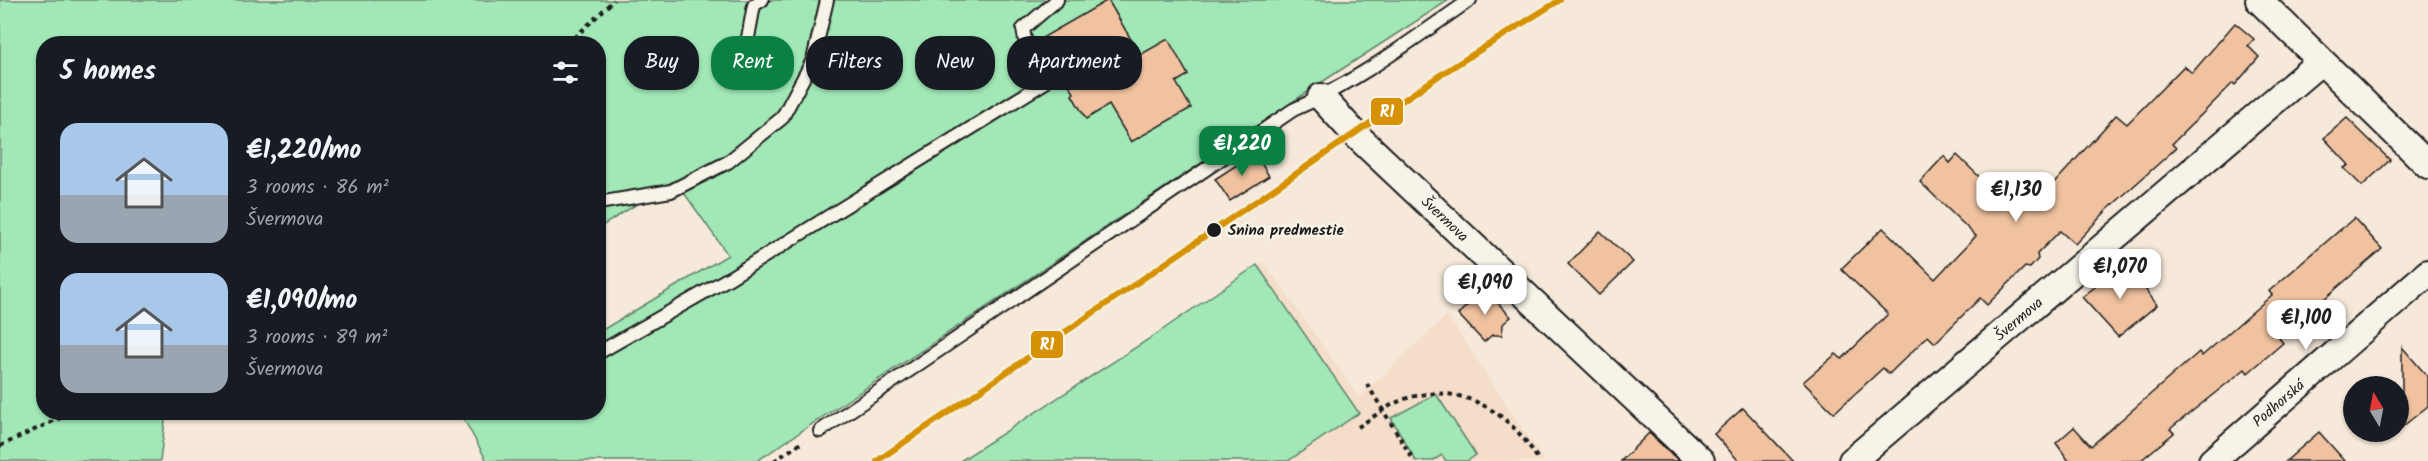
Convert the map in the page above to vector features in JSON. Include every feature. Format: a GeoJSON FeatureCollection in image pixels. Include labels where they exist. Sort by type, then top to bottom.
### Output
{"type":"FeatureCollection","features":[{"type":"Feature","properties":{"kind":"street"},"geometry":{"type":"LineString","coordinates":[[2259,0],[2428,165]]}},
{"type":"Feature","properties":{"kind":"street","name":"Švermova"},"geometry":{"type":"LineString","coordinates":[[1852,461],[2321,61]]}},
{"type":"Feature","properties":{"kind":"street","name":"Švermova"},"geometry":{"type":"LineString","coordinates":[[1321,98],[1354,134],[1701,461]]}},
{"type":"Feature","properties":{"kind":"street","name":"Podhorská"},"geometry":{"type":"LineString","coordinates":[[2212,461],[2428,273]]}},
{"type":"Feature","properties":{"kind":"lane"},"geometry":{"type":"LineString","coordinates":[[748,36],[754,5],[762,0]]}},
{"type":"Feature","properties":{"kind":"lane"},"geometry":{"type":"LineString","coordinates":[[606,202],[671,191],[728,162],[782,118],[813,60],[827,0]]}},
{"type":"Feature","properties":{"kind":"lane"},"geometry":{"type":"LineString","coordinates":[[606,348],[731,277],[1044,83],[1029,61],[1023,29],[1057,0]]}},
{"type":"Feature","properties":{"kind":"lane"},"geometry":{"type":"LineString","coordinates":[[820,430],[1293,110],[1321,98],[1470,0]]}},
{"type":"Feature","properties":{"kind":"path"},"geometry":{"type":"LineString","coordinates":[[576,36],[614,0]]}},
{"type":"Feature","properties":{"kind":"path"},"geometry":{"type":"LineString","coordinates":[[1367,384],[1414,461]]}},
{"type":"Feature","properties":{"kind":"path"},"geometry":{"type":"LineString","coordinates":[[1358,427],[1401,400],[1435,393],[1463,396],[1499,413],[1520,432],[1539,461]]}},
{"type":"Feature","properties":{"kind":"path"},"geometry":{"type":"LineString","coordinates":[[0,446],[56,420]]}},
{"type":"Feature","properties":{"kind":"path"},"geometry":{"type":"LineString","coordinates":[[774,461],[820,430]]}},
{"type":"Feature","properties":{"kind":"shaded area"},"geometry":{"type":"Polygon","coordinates":[[[1264,262],[1359,398],[1447,315],[1544,461],[964,461],[1152,340],[1264,262]]]}},
{"type":"Feature","properties":{"kind":"green space"},"geometry":{"type":"Polygon","coordinates":[[[0,0],[1449,0],[1322,82],[757,461],[487,461],[464,420],[606,420],[606,328],[728,255],[675,180],[606,224],[606,36],[36,36],[36,420],[165,420],[160,461],[0,461],[0,0]]]}},
{"type":"Feature","properties":{"kind":"green space"},"geometry":{"type":"Polygon","coordinates":[[[1257,265],[1359,413],[1288,461],[960,461],[1152,337],[1257,265]]]}},
{"type":"Feature","properties":{"kind":"green space"},"geometry":{"type":"Polygon","coordinates":[[[1436,394],[1476,455],[1467,461],[1446,461],[1442,455],[1432,461],[1416,461],[1391,418],[1436,394]]]}},
{"type":"Feature","properties":{"kind":"building"},"geometry":{"type":"Polygon","coordinates":[[[1108,0],[1129,36],[1045,36],[1108,0]]]}},
{"type":"Feature","properties":{"kind":"building"},"geometry":{"type":"Polygon","coordinates":[[[2235,23],[2254,39],[2248,46],[2259,57],[2235,85],[2233,83],[2172,144],[2176,148],[2107,210],[2075,244],[2060,231],[2037,254],[2038,259],[2030,268],[2025,267],[1987,305],[1980,298],[1935,343],[1928,336],[1889,374],[1883,368],[1834,413],[1803,382],[1836,354],[1842,359],[1888,314],[1841,269],[1883,228],[1935,279],[1976,236],[1920,182],[1944,156],[1950,163],[1957,155],[2006,203],[2034,175],[2049,189],[2116,115],[2127,124],[2184,66],[2192,73],[2235,23]]]}},
{"type":"Feature","properties":{"kind":"building"},"geometry":{"type":"Polygon","coordinates":[[[1168,39],[1188,75],[1176,82],[1191,108],[1131,142],[1109,105],[1086,119],[1072,95],[1074,93],[1072,90],[1142,90],[1142,54],[1168,39]]]}},
{"type":"Feature","properties":{"kind":"building"},"geometry":{"type":"Polygon","coordinates":[[[2347,118],[2390,160],[2362,186],[2344,168],[2349,165],[2324,138],[2347,118]]]}},
{"type":"Feature","properties":{"kind":"building"},"geometry":{"type":"Polygon","coordinates":[[[1255,153],[1269,176],[1230,201],[1215,179],[1255,153]]]}},
{"type":"Feature","properties":{"kind":"building"},"geometry":{"type":"Polygon","coordinates":[[[2354,218],[2382,249],[2279,338],[2283,343],[2248,373],[2245,369],[2170,429],[2174,433],[2140,461],[2069,461],[2056,443],[2074,427],[2091,446],[2199,352],[2202,356],[2272,295],[2269,291],[2354,218]]]}},
{"type":"Feature","properties":{"kind":"building"},"geometry":{"type":"Polygon","coordinates":[[[1600,231],[1633,262],[1599,295],[1568,264],[1600,231]]]}},
{"type":"Feature","properties":{"kind":"building"},"geometry":{"type":"Polygon","coordinates":[[[2126,263],[2157,305],[2118,337],[2082,297],[2126,263]]]}},
{"type":"Feature","properties":{"kind":"building"},"geometry":{"type":"Polygon","coordinates":[[[1485,289],[1511,317],[1503,324],[1502,335],[1492,335],[1484,342],[1458,314],[1485,289]]]}},
{"type":"Feature","properties":{"kind":"building"},"geometry":{"type":"Polygon","coordinates":[[[2402,347],[2428,377],[2428,406],[2409,421],[2409,376],[2402,376],[2402,347]]]}},
{"type":"Feature","properties":{"kind":"building"},"geometry":{"type":"Polygon","coordinates":[[[1743,408],[1793,461],[1739,461],[1714,434],[1743,408]]]}},
{"type":"Feature","properties":{"kind":"building"},"geometry":{"type":"Polygon","coordinates":[[[2319,432],[2345,461],[2286,461],[2319,432]]]}},
{"type":"Feature","properties":{"kind":"building"},"geometry":{"type":"Polygon","coordinates":[[[1649,433],[1679,461],[1621,461],[1649,433]]]}},
{"type":"Feature","properties":{"kind":"transit line","name":"R1"},"geometry":{"type":"LineString","coordinates":[[877,461],[1440,75],[1560,0]]}},
{"type":"Feature","properties":{"kind":"place","name":"Snina predmestie"},"geometry":{"type":"Point","coordinates":[1214,230]}}]}
